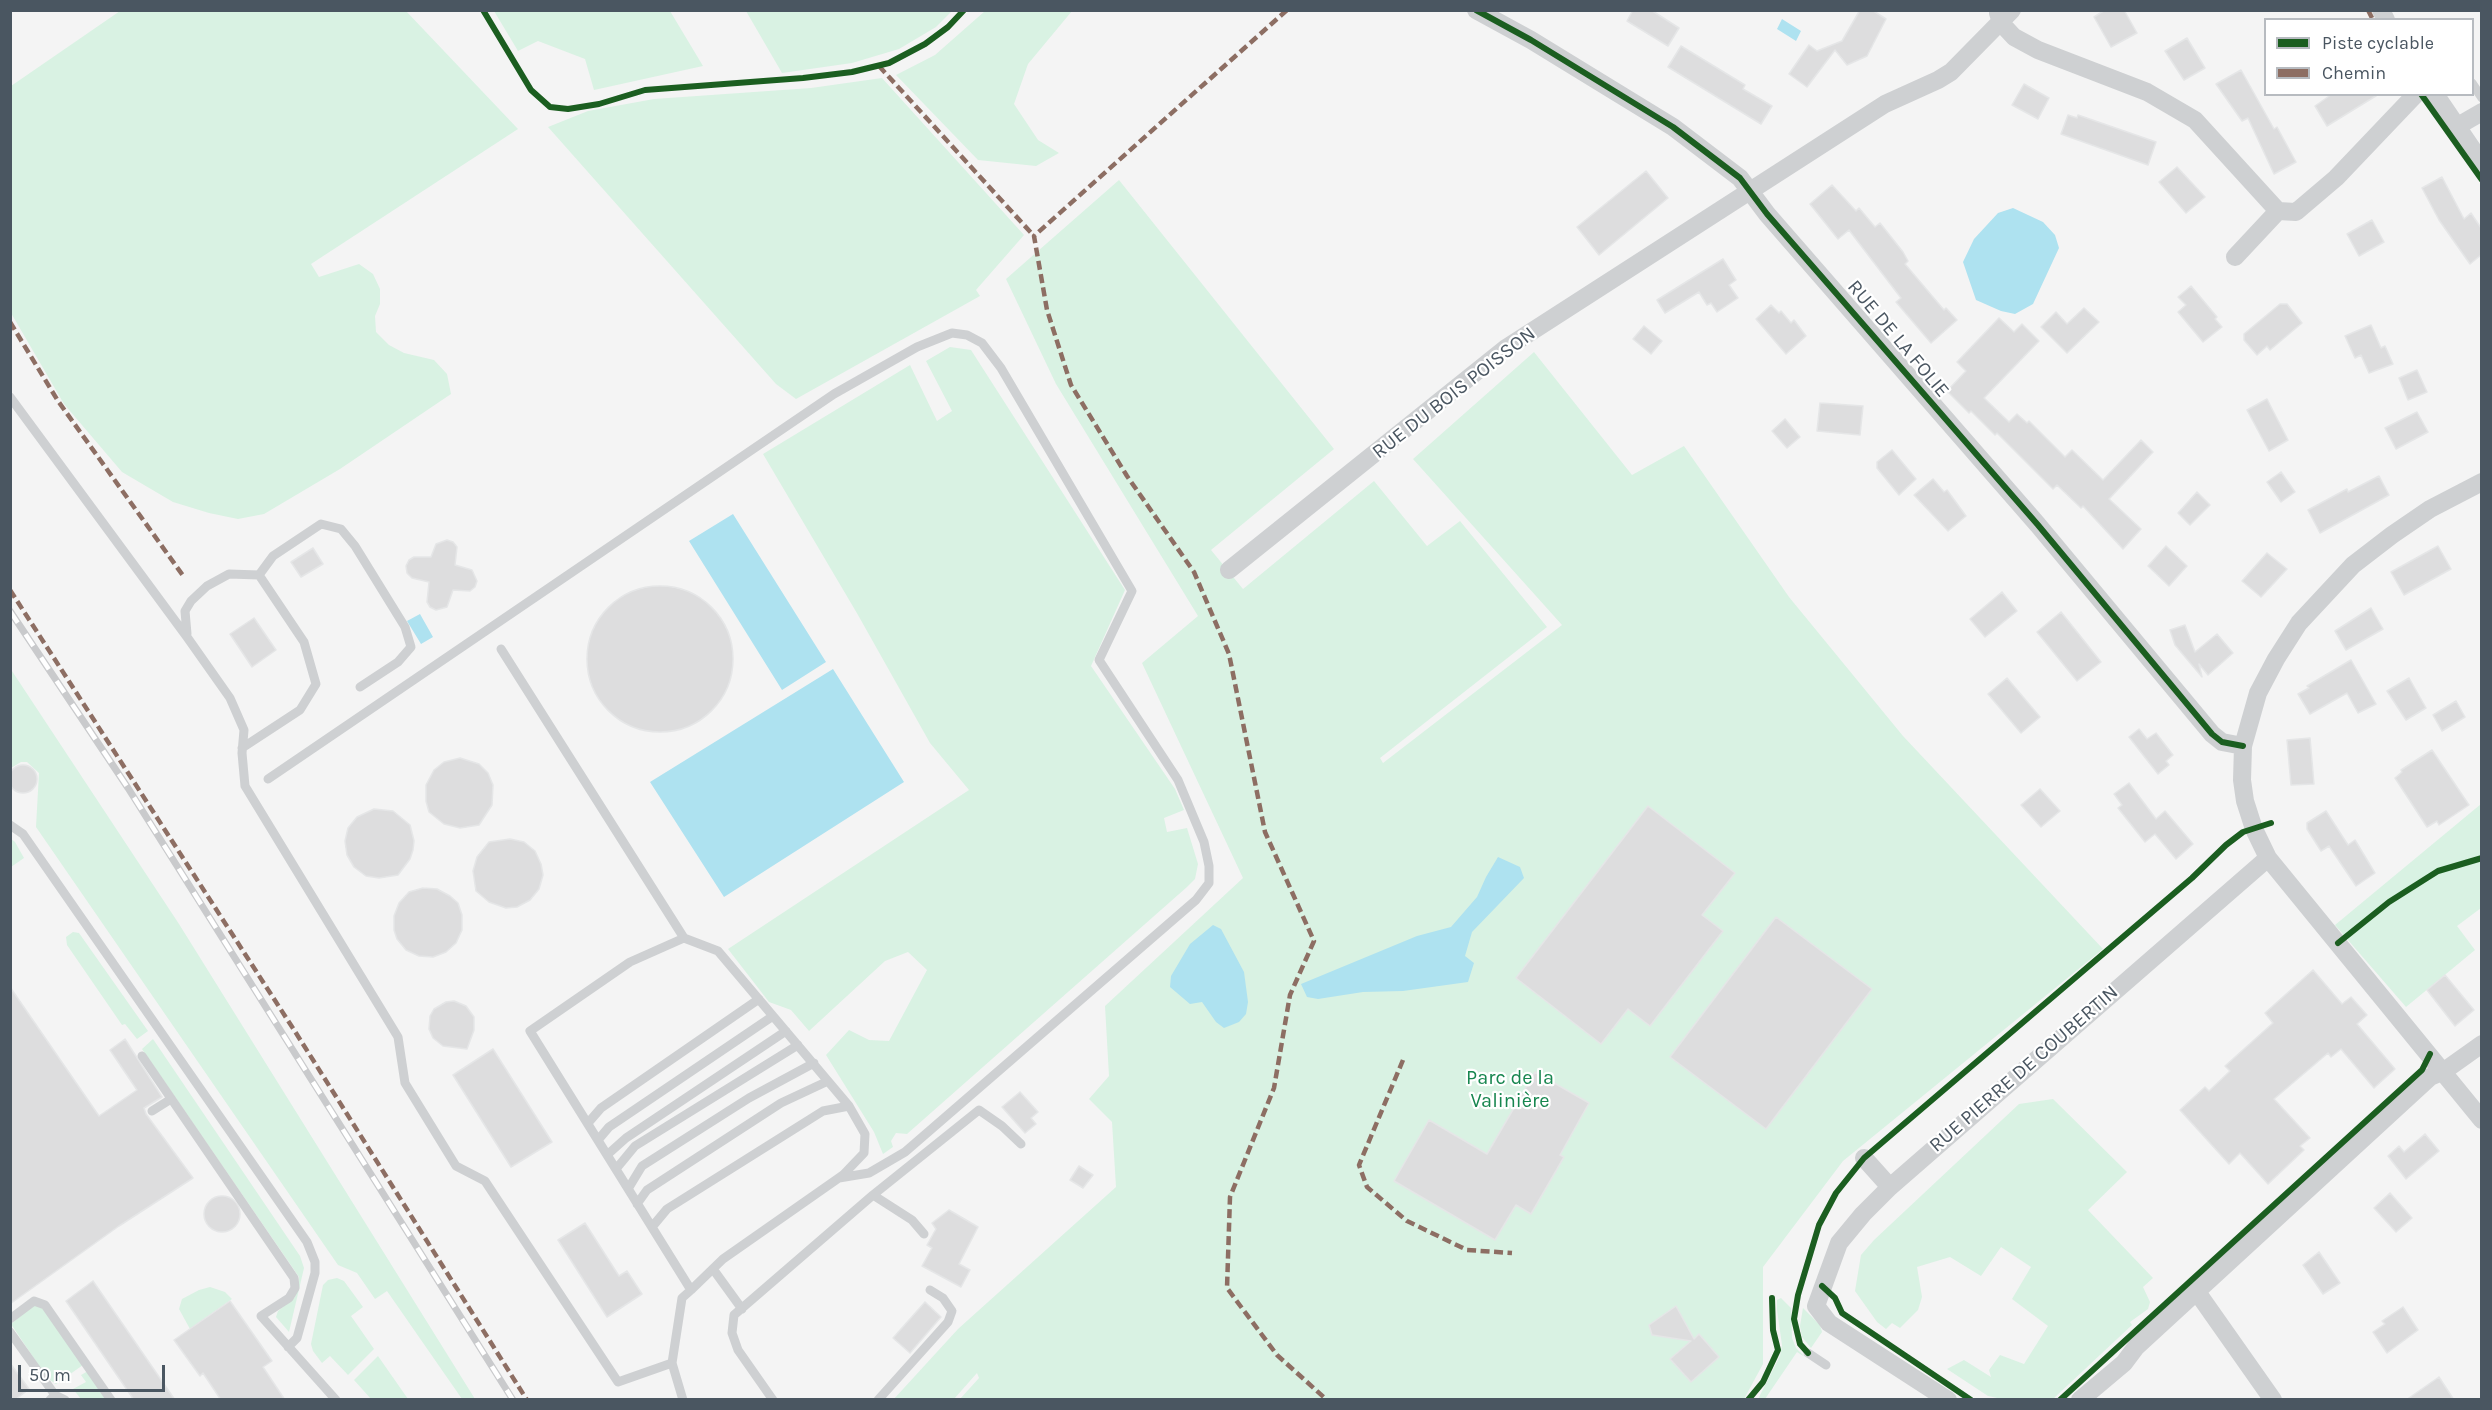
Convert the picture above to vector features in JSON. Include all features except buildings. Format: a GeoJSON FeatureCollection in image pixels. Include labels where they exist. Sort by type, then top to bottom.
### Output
{"type":"FeatureCollection","features":[{"type":"Feature","properties":{"kind":"street","name":"RUE DE LA FOLIE"},"geometry":{"type":"LineString","coordinates":[[1476,10],[1531,40],[1673,127],[1740,178],[1767,214],[2057,548],[2212,734],[2222,742],[2243,746]]}},
{"type":"Feature","properties":{"kind":"street","name":"RUE DU BOIS POISSON"},"geometry":{"type":"LineString","coordinates":[[1229,570],[1506,348],[1885,104],[1951,72],[2004,15]]}},
{"type":"Feature","properties":{"kind":"street"},"geometry":{"type":"LineString","coordinates":[[2004,15],[2014,36],[2049,56],[2147,92],[2195,120],[2278,211],[2296,212],[2336,178],[2414,96]]}},
{"type":"Feature","properties":{"kind":"street"},"geometry":{"type":"LineString","coordinates":[[2436,96],[2481,163]]}},
{"type":"Feature","properties":{"kind":"street"},"geometry":{"type":"LineString","coordinates":[[2456,127],[2481,112]]}},
{"type":"Feature","properties":{"kind":"street"},"geometry":{"type":"LineString","coordinates":[[2235,257],[2278,211]]}},
{"type":"Feature","properties":{"kind":"street"},"geometry":{"type":"LineString","coordinates":[[2481,482],[2430,509],[2391,535],[2353,565],[2300,623],[2276,659],[2258,693],[2243,746],[2242,780],[2254,829],[2268,858],[2444,1071],[2481,1120]]}},
{"type":"Feature","properties":{"kind":"street","name":"RUE PIERRE DE COUBERTIN"},"geometry":{"type":"LineString","coordinates":[[1948,1400],[1829,1323],[1816,1306],[1839,1243],[1890,1187],[2268,858]]}},
{"type":"Feature","properties":{"kind":"street"},"geometry":{"type":"LineString","coordinates":[[2080,1400],[2124,1363],[2136,1347],[2430,1077],[2444,1071],[2481,1044]]}},
{"type":"Feature","properties":{"kind":"street"},"geometry":{"type":"LineString","coordinates":[[1864,1158],[1890,1187]]}},
{"type":"Feature","properties":{"kind":"street"},"geometry":{"type":"LineString","coordinates":[[2197,1292],[2273,1400]]}},
{"type":"Feature","properties":{"kind":"lane"},"geometry":{"type":"LineString","coordinates":[[268,779],[834,394],[917,347],[952,333],[967,335],[982,343],[1001,368],[1132,591],[1099,660],[1178,780],[1204,842],[1209,866],[1209,883],[1196,900],[1005,1062],[905,1152],[869,1173],[839,1178]]}},
{"type":"Feature","properties":{"kind":"lane"},"geometry":{"type":"LineString","coordinates":[[10,397],[230,698],[244,730],[242,748],[245,786],[398,1037],[405,1083],[456,1166],[485,1181],[618,1382],[672,1363]]}},
{"type":"Feature","properties":{"kind":"lane"},"geometry":{"type":"LineString","coordinates":[[259,575],[273,556],[321,524],[341,529],[355,546],[405,627],[411,647],[398,662],[360,687]]}},
{"type":"Feature","properties":{"kind":"lane"},"geometry":{"type":"LineString","coordinates":[[187,637],[185,611],[191,601],[207,586],[230,574],[259,575]]}},
{"type":"Feature","properties":{"kind":"lane"},"geometry":{"type":"LineString","coordinates":[[242,748],[300,710],[316,684],[304,642],[259,575]]}},
{"type":"Feature","properties":{"kind":"lane"},"geometry":{"type":"LineString","coordinates":[[501,649],[684,938],[718,951],[849,1106],[865,1134],[864,1153],[839,1178],[723,1259],[682,1298],[672,1363],[683,1400]]}},
{"type":"Feature","properties":{"kind":"lane"},"geometry":{"type":"LineString","coordinates":[[10,825],[23,834],[310,1248],[315,1262],[315,1273],[297,1338],[288,1347]]}},
{"type":"Feature","properties":{"kind":"lane"},"geometry":{"type":"LineString","coordinates":[[684,938],[630,962],[530,1031],[691,1290]]}},
{"type":"Feature","properties":{"kind":"lane"},"geometry":{"type":"LineString","coordinates":[[588,1123],[601,1108],[759,999]]}},
{"type":"Feature","properties":{"kind":"lane"},"geometry":{"type":"LineString","coordinates":[[598,1140],[609,1127],[773,1016]]}},
{"type":"Feature","properties":{"kind":"lane"},"geometry":{"type":"LineString","coordinates":[[607,1155],[626,1138],[786,1031]]}},
{"type":"Feature","properties":{"kind":"lane"},"geometry":{"type":"LineString","coordinates":[[616,1169],[634,1146],[798,1045]]}},
{"type":"Feature","properties":{"kind":"lane"},"geometry":{"type":"LineString","coordinates":[[142,1056],[294,1278],[295,1288],[289,1298],[261,1316],[336,1400]]}},
{"type":"Feature","properties":{"kind":"lane"},"geometry":{"type":"LineString","coordinates":[[628,1189],[642,1166],[749,1098],[814,1064]]}},
{"type":"Feature","properties":{"kind":"lane"},"geometry":{"type":"LineString","coordinates":[[638,1204],[646,1190],[772,1109],[828,1081]]}},
{"type":"Feature","properties":{"kind":"lane"},"geometry":{"type":"LineString","coordinates":[[152,1111],[171,1099]]}},
{"type":"Feature","properties":{"kind":"lane"},"geometry":{"type":"LineString","coordinates":[[652,1227],[667,1209],[823,1111],[849,1106]]}},
{"type":"Feature","properties":{"kind":"lane"},"geometry":{"type":"LineString","coordinates":[[773,1400],[738,1350],[732,1333],[734,1315],[873,1195],[979,1110],[1002,1126],[1021,1144]]}},
{"type":"Feature","properties":{"kind":"lane"},"geometry":{"type":"LineString","coordinates":[[873,1195],[912,1220],[924,1234]]}},
{"type":"Feature","properties":{"kind":"lane"},"geometry":{"type":"LineString","coordinates":[[713,1269],[742,1309]]}},
{"type":"Feature","properties":{"kind":"lane"},"geometry":{"type":"LineString","coordinates":[[878,1400],[948,1322],[951,1311],[943,1298],[930,1290]]}},
{"type":"Feature","properties":{"kind":"lane"},"geometry":{"type":"LineString","coordinates":[[10,1319],[34,1300],[45,1305],[111,1400]]}},
{"type":"Feature","properties":{"kind":"lane"},"geometry":{"type":"LineString","coordinates":[[10,1332],[53,1397],[65,1400]]}},
{"type":"Feature","properties":{"kind":"lane"},"geometry":{"type":"LineString","coordinates":[[1808,1353],[1826,1365]]}},
{"type":"Feature","properties":{"kind":"lane"},"geometry":{"type":"LineString","coordinates":[[319,1400],[328,1392]]}},
{"type":"Feature","properties":{"kind":"green space"},"geometry":{"type":"Polygon","coordinates":[[[120,11],[406,11],[518,129],[311,264],[319,277],[359,264],[373,274],[380,289],[380,304],[375,316],[376,332],[389,345],[404,353],[434,360],[447,374],[451,394],[340,469],[264,514],[238,519],[209,513],[173,502],[122,472],[64,404],[11,313],[11,86],[120,11]]]}},
{"type":"Feature","properties":{"kind":"green space"},"geometry":{"type":"Polygon","coordinates":[[[494,11],[670,11],[703,66],[594,90],[585,59],[538,41],[518,51],[494,11]]]}},
{"type":"Feature","properties":{"kind":"green space"},"geometry":{"type":"Polygon","coordinates":[[[746,11],[952,11],[936,27],[899,49],[852,63],[782,73],[746,11]]]}},
{"type":"Feature","properties":{"kind":"green space"},"geometry":{"type":"Polygon","coordinates":[[[985,11],[1072,11],[1028,64],[1014,104],[1038,140],[1059,153],[1036,166],[978,160],[896,75],[935,55],[985,11]]]}},
{"type":"Feature","properties":{"kind":"green space"},"geometry":{"type":"Polygon","coordinates":[[[882,78],[1024,235],[976,290],[980,296],[796,399],[776,384],[548,127],[588,111],[654,99],[811,88],[882,78]]]}},
{"type":"Feature","properties":{"kind":"green space","name":"Parc de la Valinière"},"geometry":{"type":"Polygon","coordinates":[[[1119,180],[1334,449],[1211,550],[1243,589],[1374,481],[1427,546],[1460,521],[1547,627],[1380,758],[1383,763],[1562,625],[1413,459],[1534,352],[1632,475],[1684,446],[1789,597],[1903,736],[2103,949],[1843,1161],[1763,1267],[1763,1364],[1744,1399],[960,1399],[979,1378],[977,1373],[954,1399],[893,1400],[958,1329],[1116,1187],[1112,1122],[1089,1099],[1109,1076],[1105,1006],[1243,878],[1142,663],[1198,616],[1056,384],[1006,279],[1119,180]]]}},
{"type":"Feature","properties":{"kind":"green space"},"geometry":{"type":"Polygon","coordinates":[[[950,347],[971,350],[1125,590],[1091,666],[1175,789],[1184,810],[1164,818],[1167,832],[1187,828],[1198,864],[1195,879],[1187,887],[907,1134],[896,1133],[891,1141],[893,1147],[883,1154],[874,1132],[826,1055],[849,1030],[869,1040],[889,1041],[927,970],[908,952],[885,961],[809,1031],[791,1010],[769,1002],[728,949],[969,790],[930,743],[763,454],[910,365],[937,421],[952,411],[926,361],[950,347]]]}},
{"type":"Feature","properties":{"kind":"green space"},"geometry":{"type":"Polygon","coordinates":[[[10,668],[179,924],[475,1399],[462,1399],[387,1291],[375,1299],[357,1273],[338,1265],[36,827],[39,773],[27,762],[21,762],[11,768],[10,668]]]}},
{"type":"Feature","properties":{"kind":"green space"},"geometry":{"type":"Polygon","coordinates":[[[2481,804],[2481,908],[2457,926],[2475,950],[2406,1007],[2335,925],[2481,804]]]}},
{"type":"Feature","properties":{"kind":"green space"},"geometry":{"type":"Polygon","coordinates":[[[10,838],[15,842],[24,858],[11,867],[10,838]]]}},
{"type":"Feature","properties":{"kind":"green space"},"geometry":{"type":"Polygon","coordinates":[[[73,932],[79,933],[148,1031],[137,1039],[125,1024],[122,1025],[67,945],[66,937],[73,932]]]}},
{"type":"Feature","properties":{"kind":"green space"},"geometry":{"type":"Polygon","coordinates":[[[153,1039],[300,1256],[304,1268],[289,1332],[276,1317],[278,1311],[295,1297],[299,1277],[142,1049],[153,1039]]]}},
{"type":"Feature","properties":{"kind":"green space"},"geometry":{"type":"Polygon","coordinates":[[[2053,1099],[2127,1172],[2088,1210],[2153,1278],[2143,1287],[2150,1302],[2148,1309],[2130,1322],[2132,1325],[2053,1399],[2002,1399],[1988,1396],[1947,1369],[1964,1360],[1991,1377],[1989,1370],[2000,1355],[2024,1364],[2048,1326],[2012,1299],[2031,1267],[2001,1247],[1981,1276],[1950,1257],[1917,1267],[1922,1297],[1918,1310],[1900,1328],[1892,1323],[1886,1329],[1877,1322],[1855,1291],[1861,1255],[1874,1240],[2019,1104],[2053,1099]]]}},
{"type":"Feature","properties":{"kind":"green space"},"geometry":{"type":"Polygon","coordinates":[[[337,1278],[344,1281],[363,1307],[351,1316],[374,1349],[348,1375],[330,1356],[322,1363],[311,1344],[323,1285],[328,1280],[337,1278]]]}},
{"type":"Feature","properties":{"kind":"green space"},"geometry":{"type":"Polygon","coordinates":[[[210,1287],[225,1292],[232,1299],[190,1329],[179,1309],[182,1299],[210,1287]]]}},
{"type":"Feature","properties":{"kind":"green space"},"geometry":{"type":"Polygon","coordinates":[[[1781,1298],[1791,1308],[1792,1338],[1796,1348],[1805,1357],[1797,1352],[1765,1399],[1758,1399],[1780,1356],[1782,1345],[1777,1300],[1781,1298]]]}},
{"type":"Feature","properties":{"kind":"green space"},"geometry":{"type":"Polygon","coordinates":[[[34,1305],[43,1308],[83,1365],[56,1384],[47,1378],[11,1324],[34,1305]]]}},
{"type":"Feature","properties":{"kind":"green space"},"geometry":{"type":"Polygon","coordinates":[[[1803,1308],[1820,1325],[1822,1332],[1811,1348],[1802,1337],[1800,1326],[1803,1308]]]}},
{"type":"Feature","properties":{"kind":"green space"},"geometry":{"type":"Polygon","coordinates":[[[378,1356],[408,1399],[371,1399],[354,1380],[378,1356]]]}},
{"type":"Feature","properties":{"kind":"green space"},"geometry":{"type":"Polygon","coordinates":[[[88,1371],[108,1399],[81,1399],[73,1389],[86,1382],[81,1375],[88,1371]]]}},
{"type":"Feature","properties":{"kind":"water"},"geometry":{"type":"Polygon","coordinates":[[[1782,19],[1801,31],[1796,41],[1777,29],[1782,19]]]}},
{"type":"Feature","properties":{"kind":"water"},"geometry":{"type":"Polygon","coordinates":[[[2013,208],[2043,222],[2055,235],[2059,248],[2033,304],[2015,314],[2001,311],[1976,300],[1963,262],[1974,239],[1998,213],[2013,208]]]}},
{"type":"Feature","properties":{"kind":"water"},"geometry":{"type":"Polygon","coordinates":[[[733,514],[826,662],[782,690],[689,541],[733,514]]]}},
{"type":"Feature","properties":{"kind":"water"},"geometry":{"type":"Polygon","coordinates":[[[420,614],[433,637],[421,644],[407,621],[420,614]]]}},
{"type":"Feature","properties":{"kind":"water"},"geometry":{"type":"Polygon","coordinates":[[[833,669],[904,782],[724,897],[650,782],[833,669]]]}},
{"type":"Feature","properties":{"kind":"water"},"geometry":{"type":"Polygon","coordinates":[[[1498,857],[1520,867],[1524,878],[1472,932],[1465,956],[1474,963],[1468,982],[1403,991],[1363,992],[1318,999],[1307,997],[1301,984],[1417,936],[1451,927],[1477,897],[1498,857]]]}},
{"type":"Feature","properties":{"kind":"water"},"geometry":{"type":"Polygon","coordinates":[[[1213,925],[1221,929],[1244,972],[1248,1002],[1246,1014],[1239,1022],[1224,1028],[1216,1022],[1202,1002],[1190,1004],[1170,987],[1171,976],[1190,944],[1213,925]]]}},
{"type":"Feature","properties":{"kind":"railway"},"geometry":{"type":"LineString","coordinates":[[10,611],[128,788],[513,1400]]}},
{"type":"Feature","properties":{"kind":"marked path"},"geometry":{"type":"LineString","coordinates":[[1287,10],[1034,236],[1047,310],[1071,385],[1127,476],[1194,572],[1229,654],[1265,832],[1314,941],[1290,995],[1274,1088],[1230,1197],[1227,1288],[1277,1355],[1327,1400]]}},
{"type":"Feature","properties":{"kind":"marked path"},"geometry":{"type":"LineString","coordinates":[[2368,10],[2372,18]]}},
{"type":"Feature","properties":{"kind":"marked path"},"geometry":{"type":"LineString","coordinates":[[879,66],[1034,236]]}},
{"type":"Feature","properties":{"kind":"marked path"},"geometry":{"type":"LineString","coordinates":[[10,322],[58,401],[184,577]]}},
{"type":"Feature","properties":{"kind":"marked path"},"geometry":{"type":"LineString","coordinates":[[10,590],[296,1033],[527,1400]]}},
{"type":"Feature","properties":{"kind":"marked path"},"geometry":{"type":"LineString","coordinates":[[1403,1060],[1359,1165],[1367,1187],[1407,1221],[1467,1250],[1512,1253]]}},
{"type":"Feature","properties":{"kind":"cycle path"},"geometry":{"type":"LineString","coordinates":[[483,10],[531,90],[550,107],[568,109],[599,104],[645,90],[803,78],[852,72],[889,63],[925,44],[948,27],[964,10]]}},
{"type":"Feature","properties":{"kind":"cycle path"},"geometry":{"type":"LineString","coordinates":[[1476,10],[1531,40],[1673,127],[1740,178],[1767,214],[2038,525],[2212,734],[2222,742],[2243,746]]}},
{"type":"Feature","properties":{"kind":"cycle path"},"geometry":{"type":"LineString","coordinates":[[2422,96],[2482,180]]}},
{"type":"Feature","properties":{"kind":"cycle path"},"geometry":{"type":"LineString","coordinates":[[1808,1353],[1800,1344],[1794,1319],[1798,1295],[1819,1225],[1836,1193],[1864,1158],[2192,878],[2226,845],[2243,832],[2271,823]]}},
{"type":"Feature","properties":{"kind":"cycle path"},"geometry":{"type":"LineString","coordinates":[[2338,943],[2389,902],[2438,871],[2482,858]]}},
{"type":"Feature","properties":{"kind":"cycle path"},"geometry":{"type":"LineString","coordinates":[[2060,1400],[2422,1070],[2430,1054]]}},
{"type":"Feature","properties":{"kind":"cycle path"},"geometry":{"type":"LineString","coordinates":[[1822,1286],[1835,1298],[1842,1313],[1971,1400]]}},
{"type":"Feature","properties":{"kind":"cycle path"},"geometry":{"type":"LineString","coordinates":[[1748,1400],[1763,1382],[1778,1350],[1773,1330],[1772,1298]]}}]}
